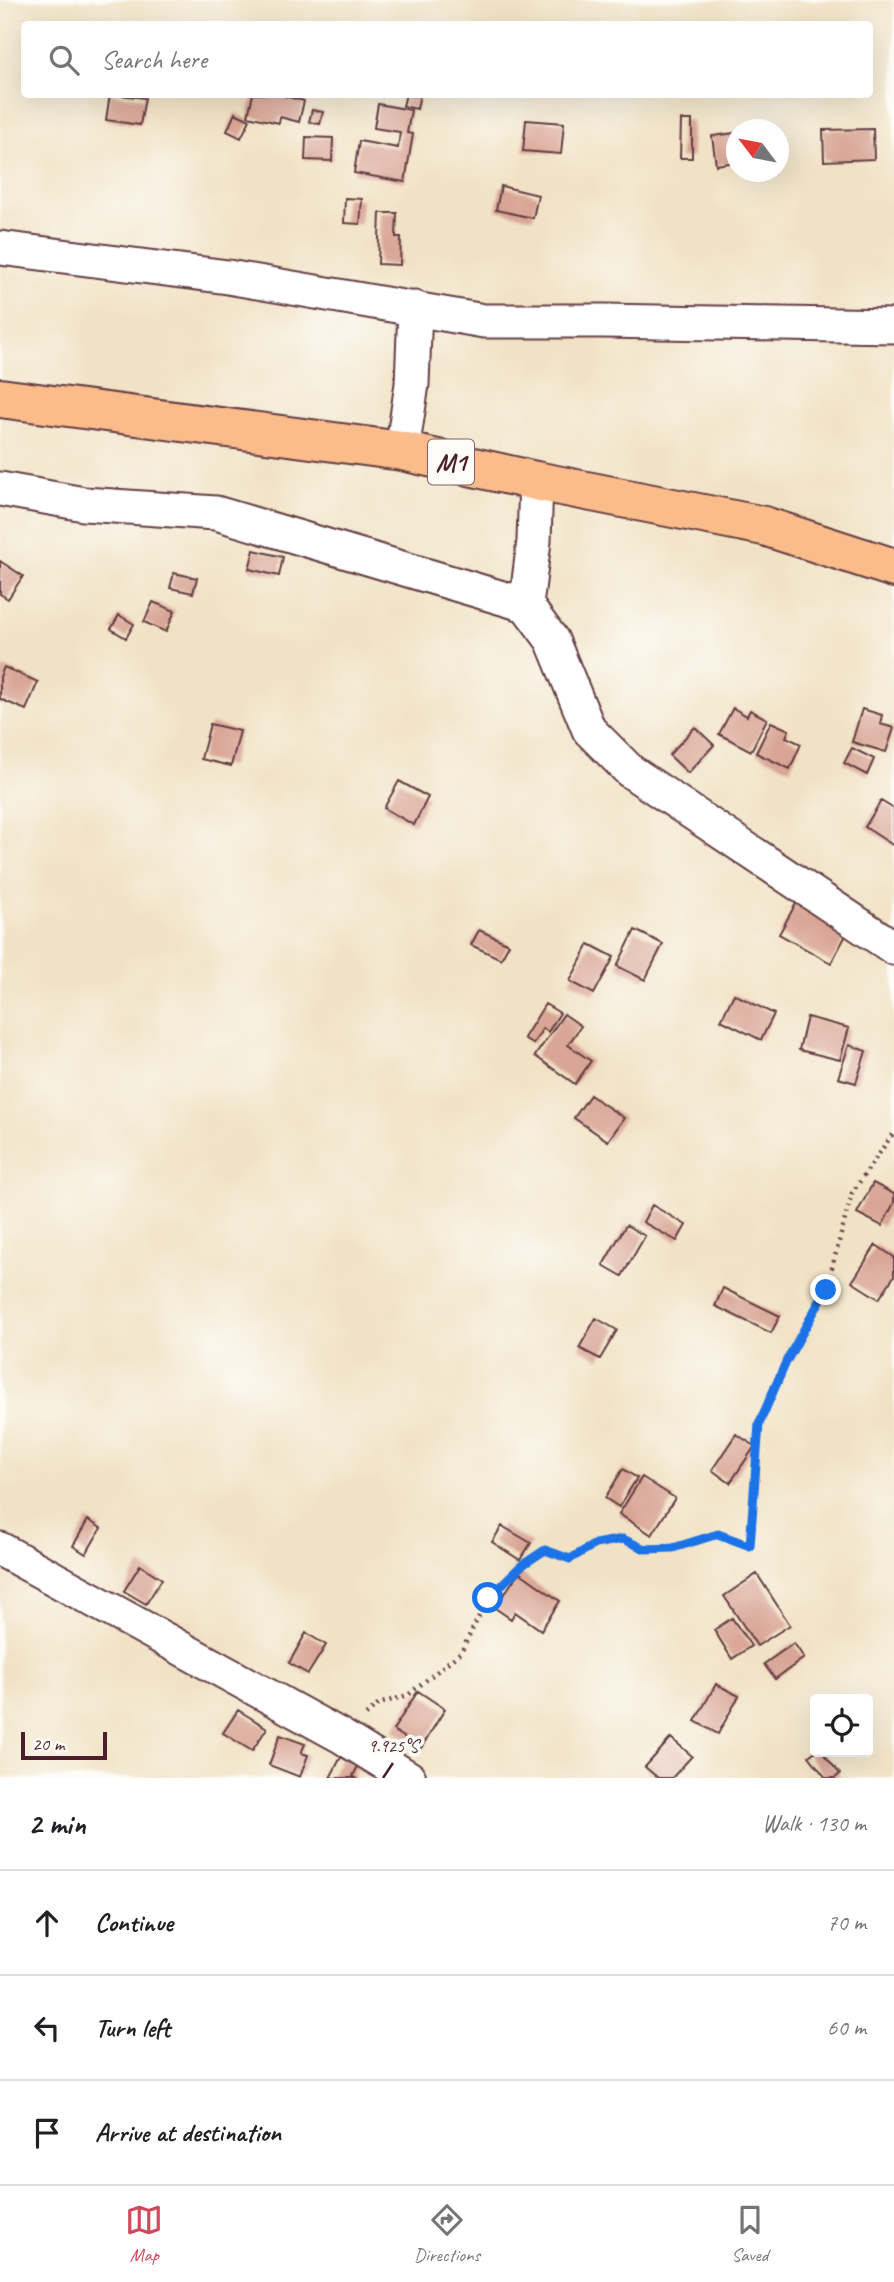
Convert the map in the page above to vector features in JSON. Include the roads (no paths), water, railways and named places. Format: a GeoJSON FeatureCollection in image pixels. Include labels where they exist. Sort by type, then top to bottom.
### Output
{"type":"FeatureCollection","features":[{"type":"Feature","properties":{"kind":"highway","name":"M1"},"geometry":{"type":"LineString","coordinates":[[0,398],[402,451],[764,527],[894,568]]}},
{"type":"Feature","properties":{"kind":"street"},"geometry":{"type":"LineString","coordinates":[[0,248],[228,277],[484,321],[603,320],[894,326]]}},
{"type":"Feature","properties":{"kind":"street"},"geometry":{"type":"LineString","coordinates":[[402,451],[412,384],[415,308]]}},
{"type":"Feature","properties":{"kind":"street"},"geometry":{"type":"LineString","coordinates":[[526,605],[534,541],[536,481]]}},
{"type":"Feature","properties":{"kind":"street"},"geometry":{"type":"LineString","coordinates":[[0,489],[84,504],[216,513],[526,605],[552,640],[589,730],[630,771],[893,946]]}},
{"type":"Feature","properties":{"kind":"street"},"geometry":{"type":"LineString","coordinates":[[0,1549],[341,1735],[409,1778]]}}]}
